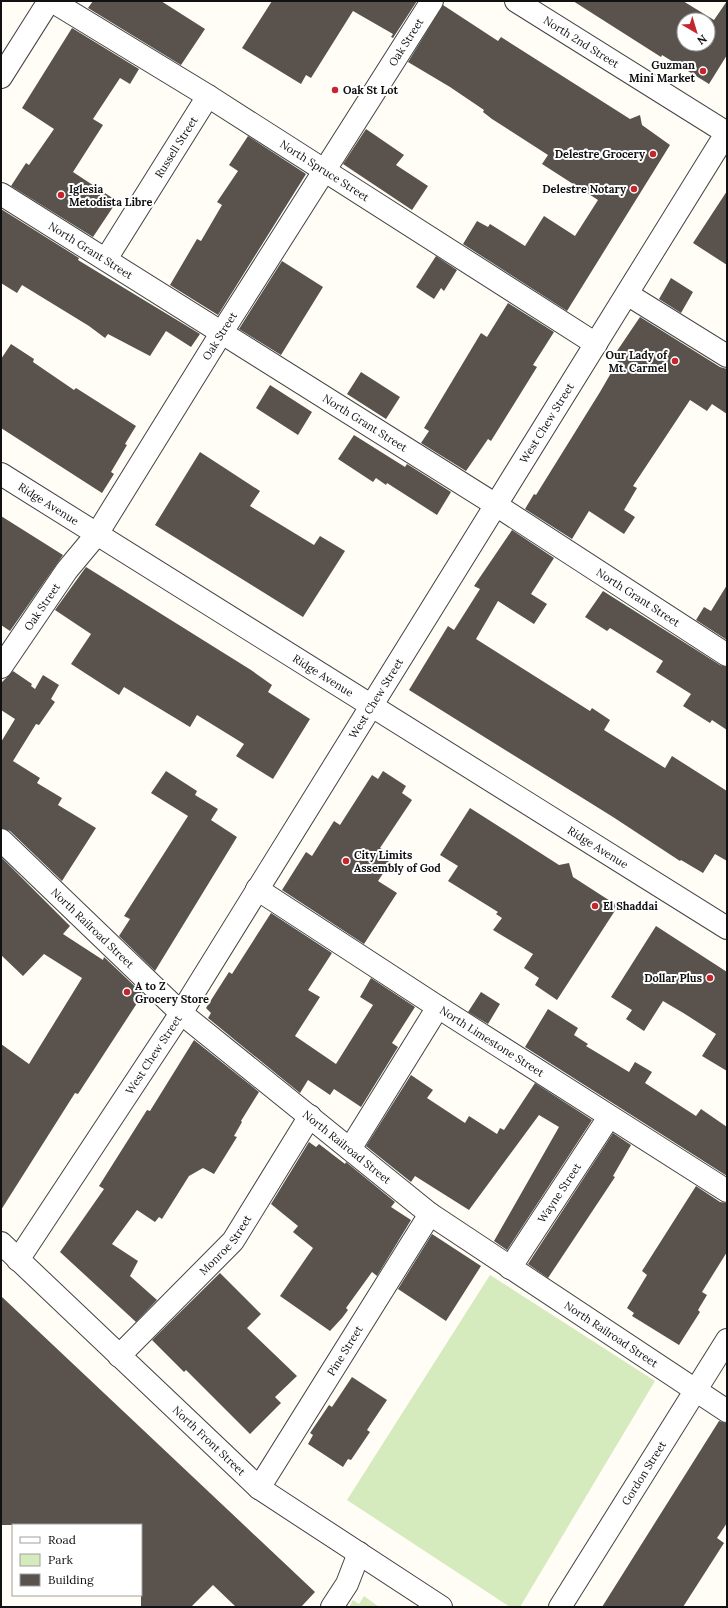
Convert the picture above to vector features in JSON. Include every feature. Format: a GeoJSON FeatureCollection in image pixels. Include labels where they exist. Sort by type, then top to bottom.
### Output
{"type":"FeatureCollection","features":[{"type":"Feature","properties":{"kind":"street"},"geometry":{"type":"LineString","coordinates":[[1,77],[49,1]]}},
{"type":"Feature","properties":{"kind":"street","name":"North Spruce Street"},"geometry":{"type":"LineString","coordinates":[[52,1],[208,96],[596,344]]}},
{"type":"Feature","properties":{"kind":"street","name":"Oak Street"},"geometry":{"type":"LineString","coordinates":[[1,667],[67,570],[97,534],[222,332],[432,1]]}},
{"type":"Feature","properties":{"kind":"street","name":"North 2nd Street"},"geometry":{"type":"LineString","coordinates":[[516,1],[727,133]]}},
{"type":"Feature","properties":{"kind":"street","name":"Russell Street"},"geometry":{"type":"LineString","coordinates":[[106,259],[208,96]]}},
{"type":"Feature","properties":{"kind":"street","name":"West Chew Street"},"geometry":{"type":"LineString","coordinates":[[18,1260],[181,1012],[727,133]]}},
{"type":"Feature","properties":{"kind":"street","name":"North Grant Street"},"geometry":{"type":"LineString","coordinates":[[1,194],[222,332],[727,655]]}},
{"type":"Feature","properties":{"kind":"street"},"geometry":{"type":"LineString","coordinates":[[627,294],[727,356]]}},
{"type":"Feature","properties":{"kind":"street","name":"Ridge Avenue"},"geometry":{"type":"LineString","coordinates":[[1,474],[727,928]]}},
{"type":"Feature","properties":{"kind":"street","name":"North Railroad Street"},"geometry":{"type":"LineString","coordinates":[[1,840],[181,1012],[430,1214],[727,1411]]}},
{"type":"Feature","properties":{"kind":"street","name":"North Limestone Street"},"geometry":{"type":"LineString","coordinates":[[257,889],[609,1117],[727,1191]]}},
{"type":"Feature","properties":{"kind":"street"},"geometry":{"type":"LineString","coordinates":[[350,1149],[438,1007]]}},
{"type":"Feature","properties":{"kind":"street","name":"Monroe Street"},"geometry":{"type":"LineString","coordinates":[[119,1356],[233,1242],[310,1116]]}},
{"type":"Feature","properties":{"kind":"street","name":"Wayne Street"},"geometry":{"type":"LineString","coordinates":[[510,1268],[609,1117]]}},
{"type":"Feature","properties":{"kind":"street","name":"Pine Street"},"geometry":{"type":"LineString","coordinates":[[259,1488],[430,1214]]}},
{"type":"Feature","properties":{"kind":"street","name":"North Front Street"},"geometry":{"type":"LineString","coordinates":[[1,1243],[259,1488],[441,1607]]}},
{"type":"Feature","properties":{"kind":"street","name":"Gordon Street"},"geometry":{"type":"LineString","coordinates":[[560,1607],[727,1340]]}},
{"type":"Feature","properties":{"kind":"street"},"geometry":{"type":"LineString","coordinates":[[332,1607],[347,1584],[359,1553]]}},
{"type":"Feature","properties":{"kind":"green space"},"geometry":{"type":"Polygon","coordinates":[[[490,1275],[655,1381],[520,1607],[510,1607],[347,1500],[490,1275]]]}},
{"type":"Feature","properties":{"kind":"green space"},"geometry":{"type":"Polygon","coordinates":[[[364,1596],[379,1607],[349,1607],[353,1600],[359,1604],[364,1596]]]}},
{"type":"Feature","properties":{"kind":"building"},"geometry":{"type":"Polygon","coordinates":[[[93,1],[161,1],[205,29],[181,65],[88,8],[93,1]]]}},
{"type":"Feature","properties":{"kind":"building"},"geometry":{"type":"Polygon","coordinates":[[[272,1],[417,1],[393,38],[391,37],[393,34],[353,11],[311,78],[306,75],[301,84],[242,48],[272,1]]]}},
{"type":"Feature","properties":{"kind":"building"},"geometry":{"type":"Polygon","coordinates":[[[573,1],[683,1],[701,12],[676,12],[676,52],[716,52],[716,17],[727,1],[727,55],[709,84],[662,55],[661,57],[573,1]]]}},
{"type":"Feature","properties":{"kind":"building"},"geometry":{"type":"Polygon","coordinates":[[[443,5],[498,41],[501,37],[630,119],[640,115],[642,125],[670,145],[567,311],[463,244],[477,221],[488,227],[490,224],[525,246],[544,216],[575,236],[598,200],[542,164],[548,155],[492,119],[483,112],[484,110],[450,87],[408,62],[443,5]]]}},
{"type":"Feature","properties":{"kind":"building"},"geometry":{"type":"Polygon","coordinates":[[[72,28],[139,69],[130,84],[120,78],[93,119],[103,125],[73,172],[117,201],[93,237],[11,186],[26,163],[29,165],[54,129],[22,108],[72,28]]]}},
{"type":"Feature","properties":{"kind":"building"},"geometry":{"type":"Polygon","coordinates":[[[366,129],[404,155],[396,165],[428,186],[412,210],[343,164],[366,129]]]}},
{"type":"Feature","properties":{"kind":"building"},"geometry":{"type":"Polygon","coordinates":[[[248,136],[306,174],[218,315],[170,285],[197,239],[201,241],[222,205],[217,202],[238,171],[229,165],[248,136]]]}},
{"type":"Feature","properties":{"kind":"building"},"geometry":{"type":"Polygon","coordinates":[[[727,191],[727,265],[693,243],[727,191]]]}},
{"type":"Feature","properties":{"kind":"building"},"geometry":{"type":"Polygon","coordinates":[[[1,209],[79,258],[78,260],[200,334],[191,347],[166,331],[150,356],[108,334],[105,338],[89,326],[22,285],[17,293],[1,283],[1,209]]]}},
{"type":"Feature","properties":{"kind":"building"},"geometry":{"type":"Polygon","coordinates":[[[436,256],[457,270],[444,291],[441,288],[434,299],[416,287],[436,256]]]}},
{"type":"Feature","properties":{"kind":"building"},"geometry":{"type":"Polygon","coordinates":[[[282,261],[323,287],[281,355],[239,329],[282,261]]]}},
{"type":"Feature","properties":{"kind":"building"},"geometry":{"type":"Polygon","coordinates":[[[671,278],[693,292],[681,313],[659,299],[671,278]]]}},
{"type":"Feature","properties":{"kind":"building"},"geometry":{"type":"Polygon","coordinates":[[[508,303],[554,332],[533,365],[537,367],[491,441],[488,439],[466,471],[421,443],[429,431],[424,428],[481,333],[487,337],[508,303]]]}},
{"type":"Feature","properties":{"kind":"building"},"geometry":{"type":"Polygon","coordinates":[[[640,317],[720,367],[727,369],[727,414],[712,404],[707,411],[690,400],[633,486],[637,488],[624,510],[635,517],[624,534],[589,511],[572,539],[525,509],[534,494],[536,495],[600,392],[622,354],[617,351],[640,317]]]}},
{"type":"Feature","properties":{"kind":"building"},"geometry":{"type":"Polygon","coordinates":[[[11,344],[34,359],[33,362],[74,390],[76,388],[136,426],[111,472],[114,474],[102,493],[1,428],[1,359],[11,344]]]}},
{"type":"Feature","properties":{"kind":"building"},"geometry":{"type":"Polygon","coordinates":[[[361,372],[400,397],[386,419],[347,394],[361,372]]]}},
{"type":"Feature","properties":{"kind":"building"},"geometry":{"type":"Polygon","coordinates":[[[270,385],[312,412],[298,435],[256,408],[270,385]]]}},
{"type":"Feature","properties":{"kind":"building"},"geometry":{"type":"Polygon","coordinates":[[[354,435],[405,467],[407,464],[451,492],[437,515],[387,483],[386,485],[376,478],[373,482],[338,459],[354,435]]]}},
{"type":"Feature","properties":{"kind":"building"},"geometry":{"type":"Polygon","coordinates":[[[200,452],[260,491],[250,506],[314,545],[320,536],[345,551],[303,617],[155,525],[200,452]]]}},
{"type":"Feature","properties":{"kind":"building"},"geometry":{"type":"Polygon","coordinates":[[[1,516],[63,555],[10,631],[1,625],[1,516]]]}},
{"type":"Feature","properties":{"kind":"building"},"geometry":{"type":"Polygon","coordinates":[[[512,530],[554,558],[531,594],[547,604],[534,624],[498,601],[476,639],[590,711],[592,708],[610,720],[604,730],[665,768],[672,756],[727,791],[727,861],[715,854],[703,873],[681,860],[680,861],[613,817],[409,690],[448,626],[454,630],[480,589],[474,586],[512,530]]]}},
{"type":"Feature","properties":{"kind":"building"},"geometry":{"type":"Polygon","coordinates":[[[86,567],[251,670],[272,685],[268,692],[310,719],[273,779],[236,756],[244,744],[197,715],[190,727],[124,687],[119,695],[71,664],[91,634],[55,610],[86,567]]]}},
{"type":"Feature","properties":{"kind":"building"},"geometry":{"type":"Polygon","coordinates":[[[727,585],[727,640],[696,620],[704,607],[711,611],[727,585]]]}},
{"type":"Feature","properties":{"kind":"building"},"geometry":{"type":"Polygon","coordinates":[[[603,591],[720,665],[727,667],[727,730],[712,720],[710,723],[683,706],[691,694],[656,672],[663,661],[610,628],[607,631],[585,617],[603,591]]]}},
{"type":"Feature","properties":{"kind":"building"},"geometry":{"type":"Polygon","coordinates":[[[13,671],[32,684],[31,686],[35,689],[43,675],[59,685],[51,699],[55,702],[39,725],[36,724],[13,761],[40,778],[37,783],[62,798],[58,805],[96,828],[62,881],[10,831],[1,828],[1,742],[15,719],[1,710],[1,683],[13,671]]]}},
{"type":"Feature","properties":{"kind":"building"},"geometry":{"type":"Polygon","coordinates":[[[166,771],[197,791],[195,795],[218,809],[211,820],[237,837],[155,971],[119,936],[130,919],[124,916],[188,816],[151,793],[166,771]]]}},
{"type":"Feature","properties":{"kind":"building","name":"City Limits Assembly of God"},"geometry":{"type":"Polygon","coordinates":[[[383,771],[406,786],[402,793],[412,800],[380,848],[385,851],[383,855],[392,860],[378,881],[397,893],[364,944],[282,890],[306,852],[312,856],[334,821],[340,825],[372,775],[378,779],[383,771]]]}},
{"type":"Feature","properties":{"kind":"building"},"geometry":{"type":"Polygon","coordinates":[[[470,808],[559,865],[569,863],[573,877],[618,906],[557,1000],[535,985],[539,978],[524,968],[533,954],[493,930],[502,918],[496,914],[498,912],[448,881],[458,866],[440,855],[470,808]]]}},
{"type":"Feature","properties":{"kind":"building"},"geometry":{"type":"Polygon","coordinates":[[[1,857],[70,926],[63,934],[103,960],[104,957],[143,994],[78,1094],[75,1093],[1,1210],[1,1044],[29,1064],[82,978],[44,954],[23,976],[1,955],[1,857]]]}},
{"type":"Feature","properties":{"kind":"building"},"geometry":{"type":"Polygon","coordinates":[[[271,913],[332,953],[308,990],[320,997],[295,1036],[336,1064],[373,1005],[360,997],[371,978],[415,1007],[392,1043],[398,1047],[361,1107],[334,1089],[330,1095],[308,1080],[300,1093],[208,1018],[211,1013],[206,1008],[229,972],[232,974],[271,913]]]}},
{"type":"Feature","properties":{"kind":"building"},"geometry":{"type":"Polygon","coordinates":[[[656,926],[727,972],[727,1071],[702,1056],[716,1034],[685,1014],[663,1001],[644,1031],[626,1019],[632,1010],[611,997],[656,926]]]}},
{"type":"Feature","properties":{"kind":"building"},"geometry":{"type":"Polygon","coordinates":[[[481,992],[500,1004],[488,1024],[468,1012],[481,992]]]}},
{"type":"Feature","properties":{"kind":"building"},"geometry":{"type":"Polygon","coordinates":[[[548,1009],[578,1028],[574,1035],[588,1044],[586,1046],[629,1072],[635,1062],[652,1072],[645,1083],[696,1116],[701,1109],[727,1127],[727,1176],[525,1047],[548,1009]]]}},
{"type":"Feature","properties":{"kind":"building"},"geometry":{"type":"Polygon","coordinates":[[[194,1040],[259,1092],[241,1121],[242,1122],[234,1136],[237,1137],[214,1174],[203,1168],[189,1176],[162,1219],[159,1217],[155,1222],[137,1210],[112,1244],[138,1261],[130,1276],[157,1300],[136,1322],[60,1252],[104,1189],[99,1186],[147,1110],[150,1111],[194,1040]]]}},
{"type":"Feature","properties":{"kind":"building"},"geometry":{"type":"Polygon","coordinates":[[[411,1075],[433,1090],[427,1098],[465,1123],[469,1116],[497,1134],[500,1128],[504,1130],[535,1083],[592,1120],[507,1250],[494,1241],[559,1127],[539,1115],[469,1210],[415,1176],[411,1182],[366,1146],[411,1075]]]}},
{"type":"Feature","properties":{"kind":"building"},"geometry":{"type":"Polygon","coordinates":[[[613,1133],[631,1145],[613,1176],[615,1177],[548,1278],[528,1264],[613,1133]]]}},
{"type":"Feature","properties":{"kind":"building"},"geometry":{"type":"Polygon","coordinates":[[[309,1142],[316,1147],[319,1144],[345,1164],[346,1162],[395,1202],[391,1207],[411,1220],[377,1276],[372,1272],[346,1308],[348,1310],[330,1331],[280,1296],[313,1248],[293,1232],[298,1226],[271,1204],[309,1142]]]}},
{"type":"Feature","properties":{"kind":"building"},"geometry":{"type":"Polygon","coordinates":[[[696,1186],[720,1202],[727,1203],[727,1252],[702,1292],[707,1295],[698,1310],[700,1312],[679,1345],[632,1316],[634,1313],[627,1308],[647,1275],[642,1271],[696,1186]]]}},
{"type":"Feature","properties":{"kind":"building"},"geometry":{"type":"Polygon","coordinates":[[[432,1234],[481,1266],[446,1321],[398,1289],[432,1234]]]}},
{"type":"Feature","properties":{"kind":"building"},"geometry":{"type":"Polygon","coordinates":[[[220,1273],[261,1314],[247,1328],[297,1376],[275,1397],[281,1403],[250,1434],[186,1370],[184,1372],[152,1340],[220,1273]]]}},
{"type":"Feature","properties":{"kind":"building"},"geometry":{"type":"Polygon","coordinates":[[[1,1296],[315,1592],[301,1607],[236,1607],[213,1585],[191,1607],[141,1607],[142,1524],[1,1525],[1,1296]]]}},
{"type":"Feature","properties":{"kind":"building"},"geometry":{"type":"Polygon","coordinates":[[[352,1377],[387,1400],[367,1430],[370,1432],[351,1460],[348,1459],[343,1467],[308,1444],[313,1435],[310,1433],[329,1405],[332,1407],[352,1377]]]}},
{"type":"Feature","properties":{"kind":"building"},"geometry":{"type":"Polygon","coordinates":[[[719,1421],[727,1423],[727,1523],[717,1538],[724,1543],[683,1607],[602,1607],[719,1421]]]}},
{"type":"Feature","properties":{"kind":"place","name":"Guzman Mini Market"},"geometry":{"type":"Point","coordinates":[703,71]}},
{"type":"Feature","properties":{"kind":"place","name":"Oak St Lot"},"geometry":{"type":"Point","coordinates":[335,90]}},
{"type":"Feature","properties":{"kind":"place","name":"Delestre Grocery"},"geometry":{"type":"Point","coordinates":[653,154]}},
{"type":"Feature","properties":{"kind":"place","name":"Delestre Notary"},"geometry":{"type":"Point","coordinates":[634,189]}},
{"type":"Feature","properties":{"kind":"place","name":"Iglesia Metodista Libre"},"geometry":{"type":"Point","coordinates":[61,195]}},
{"type":"Feature","properties":{"kind":"place","name":"Our Lady of Mt. Carmel"},"geometry":{"type":"Point","coordinates":[675,361]}},
{"type":"Feature","properties":{"kind":"place","name":"City Limits Assembly of God"},"geometry":{"type":"Point","coordinates":[346,861]}},
{"type":"Feature","properties":{"kind":"place","name":"El Shaddai"},"geometry":{"type":"Point","coordinates":[595,906]}},
{"type":"Feature","properties":{"kind":"place","name":"Dollar Plus"},"geometry":{"type":"Point","coordinates":[710,978]}},
{"type":"Feature","properties":{"kind":"place","name":"A to Z Grocery Store"},"geometry":{"type":"Point","coordinates":[127,992]}}]}
